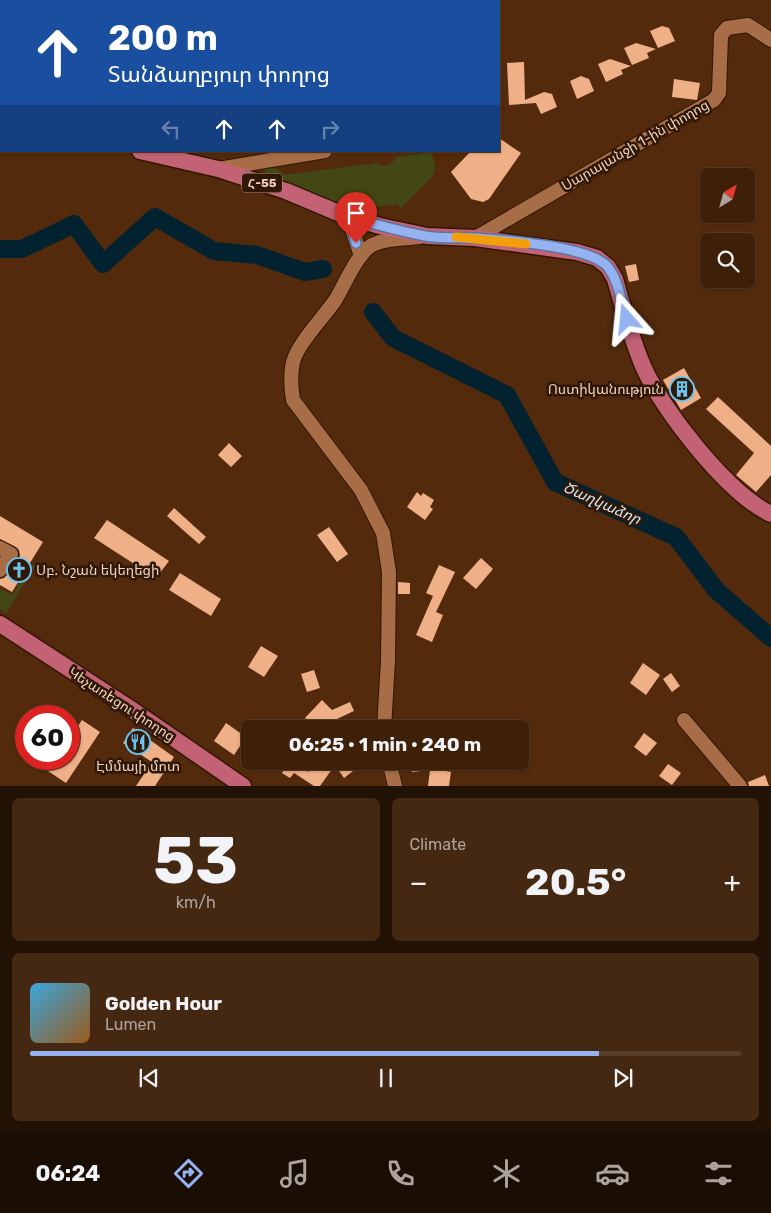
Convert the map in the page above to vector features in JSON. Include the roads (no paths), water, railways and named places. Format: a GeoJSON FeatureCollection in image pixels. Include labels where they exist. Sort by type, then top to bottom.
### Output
{"type":"FeatureCollection","features":[{"type":"Feature","properties":{"kind":"main road","name":"Հ-55"},"geometry":{"type":"LineString","coordinates":[[144,152],[218,169],[286,191],[348,216],[380,226],[427,236],[475,238],[577,252],[597,258],[608,267],[615,279],[643,366],[664,404],[718,473],[756,505],[771,514]]}},
{"type":"Feature","properties":{"kind":"main road","name":"Կեչառեցու փողոց"},"geometry":{"type":"LineString","coordinates":[[0,624],[134,711],[243,786]]}},
{"type":"Feature","properties":{"kind":"street","name":"Սարալանջի 1-ին փողոց"},"geometry":{"type":"LineString","coordinates":[[475,238],[714,100],[719,93],[721,35],[727,28],[748,25],[771,40]]}},
{"type":"Feature","properties":{"kind":"street"},"geometry":{"type":"LineString","coordinates":[[218,169],[319,152]]}},
{"type":"Feature","properties":{"kind":"street"},"geometry":{"type":"LineString","coordinates":[[348,216],[361,256]]}},
{"type":"Feature","properties":{"kind":"street"},"geometry":{"type":"LineString","coordinates":[[385,720],[388,660],[389,572],[383,533],[361,490],[293,400],[290,383],[294,361],[304,343],[335,300],[361,256],[370,246],[379,242],[427,236]]}},
{"type":"Feature","properties":{"kind":"street"},"geometry":{"type":"LineString","coordinates":[[0,548],[10,554],[0,570]]}},
{"type":"Feature","properties":{"kind":"street"},"geometry":{"type":"LineString","coordinates":[[684,720],[740,786]]}},
{"type":"Feature","properties":{"kind":"street"},"geometry":{"type":"LineString","coordinates":[[391,770],[395,786]]}},
{"type":"Feature","properties":{"kind":"waterway","name":"Ծաղկաձոր"},"geometry":{"type":"LineString","coordinates":[[0,249],[22,249],[74,224],[103,264],[155,217],[214,251],[257,255],[305,272],[323,269]]}},
{"type":"Feature","properties":{"kind":"waterway","name":"Ծաղկաձոր"},"geometry":{"type":"LineString","coordinates":[[373,312],[393,338],[507,395],[555,482],[676,537],[716,590],[771,638]]}},
{"type":"Feature","properties":{"kind":"place","name":"Ոստիկանություն"},"geometry":{"type":"Point","coordinates":[682,389]}},
{"type":"Feature","properties":{"kind":"place","name":"Սբ. Նշան եկեղեցի"},"geometry":{"type":"Point","coordinates":[19,570]}},
{"type":"Feature","properties":{"kind":"place","name":"Էմմայի մոտ"},"geometry":{"type":"Point","coordinates":[138,742]}}]}
